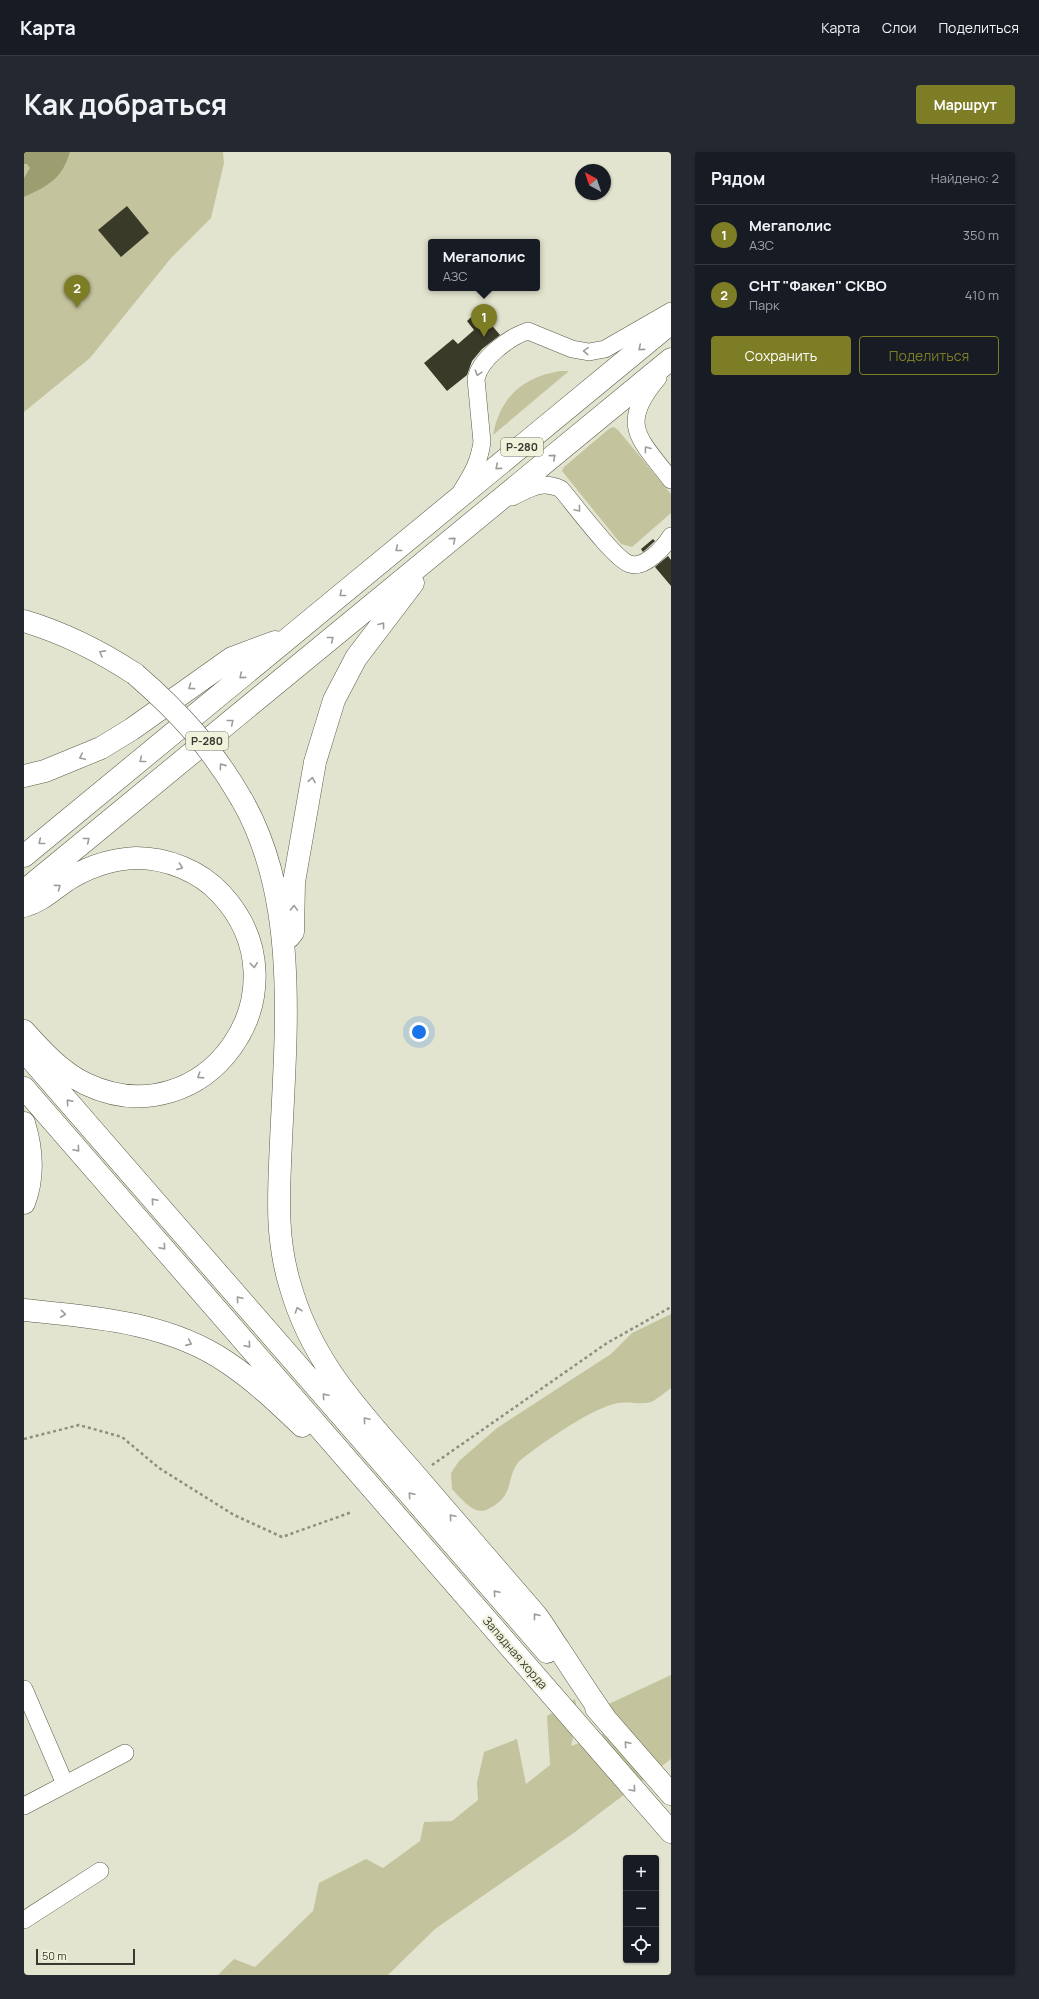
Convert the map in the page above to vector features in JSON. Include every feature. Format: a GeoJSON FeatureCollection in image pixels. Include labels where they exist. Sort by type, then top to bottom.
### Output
{"type":"FeatureCollection","features":[{"type":"Feature","properties":{"kind":"highway","name":"Р-280"},"geometry":{"type":"LineString","coordinates":[[24,856],[671,323]]}},
{"type":"Feature","properties":{"kind":"highway","name":"Р-280"},"geometry":{"type":"LineString","coordinates":[[24,891],[671,360]]}},
{"type":"Feature","properties":{"kind":"highway"},"geometry":{"type":"LineString","coordinates":[[284,944],[293,932],[294,882],[315,762],[334,700],[356,658],[433,556]]}},
{"type":"Feature","properties":{"kind":"highway"},"geometry":{"type":"LineString","coordinates":[[24,621],[47,628],[78,641],[135,674],[173,707],[199,735],[227,774],[242,800],[263,846],[275,890],[284,944],[285,1010],[279,1207],[280,1241],[289,1284],[303,1324],[321,1358],[348,1398],[538,1618],[605,1718]]}},
{"type":"Feature","properties":{"kind":"highway"},"geometry":{"type":"LineString","coordinates":[[24,776],[46,771],[101,748],[132,730],[232,658],[287,638]]}},
{"type":"Feature","properties":{"kind":"highway"},"geometry":{"type":"LineString","coordinates":[[24,906],[40,900],[72,877],[104,863],[136,858],[164,862],[191,872],[204,879],[228,902],[247,935],[255,966],[251,1008],[237,1041],[227,1054],[202,1076],[168,1092],[150,1095],[115,1094],[86,1084],[59,1067],[24,1031]]}},
{"type":"Feature","properties":{"kind":"highway","name":"Западная хорда"},"geometry":{"type":"LineString","coordinates":[[24,1051],[671,1794]]}},
{"type":"Feature","properties":{"kind":"highway","name":"Западная хорда"},"geometry":{"type":"LineString","coordinates":[[24,1088],[671,1832]]}},
{"type":"Feature","properties":{"kind":"highway"},"geometry":{"type":"LineString","coordinates":[[24,1123],[29,1142],[31,1166],[30,1181],[24,1203]]}},
{"type":"Feature","properties":{"kind":"highway"},"geometry":{"type":"LineString","coordinates":[[24,1310],[98,1317],[155,1330],[189,1342],[228,1362],[271,1397],[306,1430],[565,1725],[613,1766]]}},
{"type":"Feature","properties":{"kind":"lane"},"geometry":{"type":"LineString","coordinates":[[453,504],[478,464],[481,451],[482,442],[476,379],[478,370],[483,363],[516,335],[528,331],[572,349],[589,352],[605,349],[671,311]]}},
{"type":"Feature","properties":{"kind":"lane"},"geometry":{"type":"LineString","coordinates":[[671,364],[644,395],[636,410],[636,427],[641,440],[671,480]]}},
{"type":"Feature","properties":{"kind":"lane"},"geometry":{"type":"LineString","coordinates":[[497,503],[540,484],[551,485],[561,489],[616,554],[630,564],[638,565],[645,562],[664,546],[671,536]]}},
{"type":"Feature","properties":{"kind":"lane"},"geometry":{"type":"LineString","coordinates":[[24,1689],[65,1784]]}},
{"type":"Feature","properties":{"kind":"lane"},"geometry":{"type":"LineString","coordinates":[[24,1806],[125,1753]]}},
{"type":"Feature","properties":{"kind":"lane"},"geometry":{"type":"LineString","coordinates":[[24,1920],[100,1871]]}},
{"type":"Feature","properties":{"kind":"path"},"geometry":{"type":"LineString","coordinates":[[432,1466],[607,1343],[671,1307]]}},
{"type":"Feature","properties":{"kind":"path"},"geometry":{"type":"LineString","coordinates":[[24,1439],[79,1425],[122,1437],[159,1468],[215,1504],[234,1515],[282,1537],[352,1512]]}},
{"type":"Feature","properties":{"kind":"shaded area"},"geometry":{"type":"Polygon","coordinates":[[[24,152],[223,152],[224,163],[211,218],[171,258],[90,358],[24,412],[24,152]]]}},
{"type":"Feature","properties":{"kind":"shaded area"},"geometry":{"type":"Polygon","coordinates":[[[24,152],[70,152],[63,169],[53,180],[47,185],[24,197],[24,178],[30,168],[27,164],[24,164],[24,152]]]}},
{"type":"Feature","properties":{"kind":"shaded area"},"geometry":{"type":"Polygon","coordinates":[[[560,371],[569,371],[493,435],[501,410],[515,391],[535,378],[560,371]]]}},
{"type":"Feature","properties":{"kind":"shaded area"},"geometry":{"type":"Polygon","coordinates":[[[614,427],[671,494],[671,513],[632,547],[621,544],[562,471],[564,467],[610,428],[614,427]]]}},
{"type":"Feature","properties":{"kind":"shaded area"},"geometry":{"type":"Polygon","coordinates":[[[671,1314],[671,1388],[651,1402],[618,1403],[607,1406],[582,1418],[556,1434],[517,1464],[513,1470],[507,1491],[503,1498],[486,1510],[481,1511],[472,1508],[452,1489],[451,1473],[459,1461],[497,1428],[611,1354],[632,1333],[671,1314]]]}},
{"type":"Feature","properties":{"kind":"shaded area"},"geometry":{"type":"Polygon","coordinates":[[[671,1675],[671,1759],[575,1832],[435,1929],[388,1975],[218,1975],[234,1959],[255,1967],[313,1911],[319,1883],[366,1859],[383,1868],[420,1841],[424,1822],[452,1821],[478,1800],[477,1783],[484,1752],[517,1739],[526,1784],[550,1765],[547,1716],[575,1699],[578,1716],[571,1746],[606,1733],[598,1709],[671,1675]]]}},
{"type":"Feature","properties":{"kind":"building"},"geometry":{"type":"Polygon","coordinates":[[[127,206],[149,233],[121,257],[98,230],[127,206]]]}},
{"type":"Feature","properties":{"kind":"building"},"geometry":{"type":"Polygon","coordinates":[[[479,310],[500,335],[482,349],[472,361],[467,375],[447,391],[424,363],[453,339],[458,344],[474,330],[467,321],[479,310]]]}},
{"type":"Feature","properties":{"kind":"building"},"geometry":{"type":"Polygon","coordinates":[[[653,539],[655,541],[643,552],[641,549],[653,539]]]}},
{"type":"Feature","properties":{"kind":"building"},"geometry":{"type":"Polygon","coordinates":[[[668,556],[671,560],[671,586],[655,567],[668,556]]]}},
{"type":"Feature","properties":{"kind":"place","name":"СНТ \"Факел\" СКВО"},"geometry":{"type":"Point","coordinates":[77,308]}},
{"type":"Feature","properties":{"kind":"place","name":"Мегаполис"},"geometry":{"type":"Point","coordinates":[484,337]}}]}
